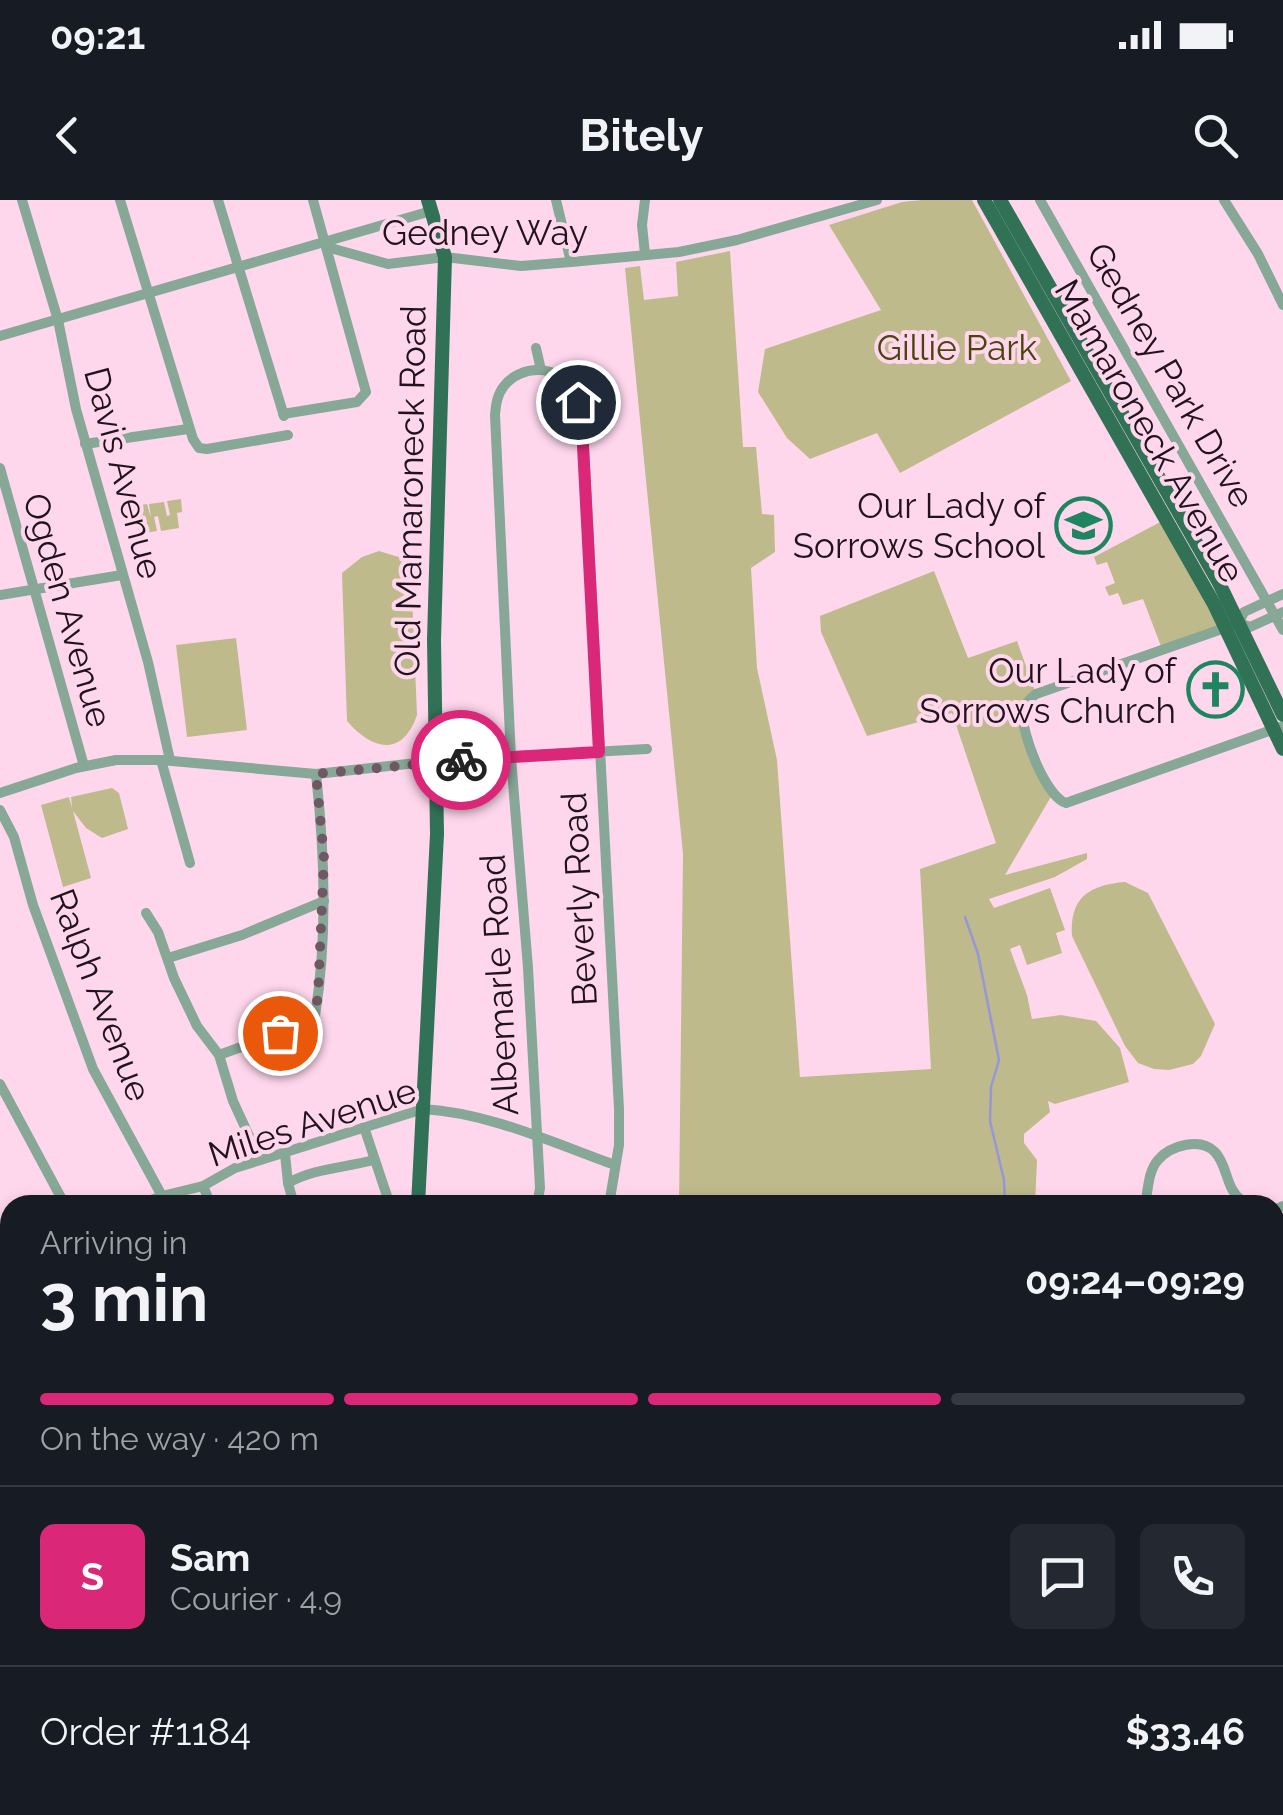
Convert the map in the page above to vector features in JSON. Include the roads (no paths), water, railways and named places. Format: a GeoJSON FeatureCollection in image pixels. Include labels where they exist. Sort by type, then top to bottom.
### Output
{"type":"FeatureCollection","features":[{"type":"Feature","properties":{"kind":"main road","name":"Mamaroneck Avenue"},"geometry":{"type":"LineString","coordinates":[[984,200],[1283,715]]}},
{"type":"Feature","properties":{"kind":"main road","name":"Mamaroneck Avenue"},"geometry":{"type":"LineString","coordinates":[[1000,200],[1203,554],[1278,728],[1283,749]]}},
{"type":"Feature","properties":{"kind":"main road","name":"Old Mamaroneck Road"},"geometry":{"type":"LineString","coordinates":[[419,1195],[438,761],[434,640],[444,257],[430,206]]}},
{"type":"Feature","properties":{"kind":"street","name":"Davis Avenue"},"geometry":{"type":"LineString","coordinates":[[22,200],[58,320],[85,444],[148,662],[190,863]]}},
{"type":"Feature","properties":{"kind":"street"},"geometry":{"type":"LineString","coordinates":[[120,200],[188,429],[200,448],[288,436]]}},
{"type":"Feature","properties":{"kind":"street"},"geometry":{"type":"LineString","coordinates":[[218,200],[284,415],[356,402],[366,390],[313,200]]}},
{"type":"Feature","properties":{"kind":"street"},"geometry":{"type":"LineString","coordinates":[[556,200],[571,262]]}},
{"type":"Feature","properties":{"kind":"street"},"geometry":{"type":"LineString","coordinates":[[645,200],[642,225],[646,254]]}},
{"type":"Feature","properties":{"kind":"street"},"geometry":{"type":"LineString","coordinates":[[808,200],[810,217]]}},
{"type":"Feature","properties":{"kind":"street","name":"Gedney Way"},"geometry":{"type":"LineString","coordinates":[[327,244],[388,264],[444,257],[521,266],[722,243],[877,200]]}},
{"type":"Feature","properties":{"kind":"street","name":"Gedney Park Drive"},"geometry":{"type":"LineString","coordinates":[[1040,200],[1268,601],[1280,613],[1283,630]]}},
{"type":"Feature","properties":{"kind":"street"},"geometry":{"type":"LineString","coordinates":[[1224,200],[1258,254],[1283,305]]}},
{"type":"Feature","properties":{"kind":"street"},"geometry":{"type":"LineString","coordinates":[[0,336],[327,244],[430,206]]}},
{"type":"Feature","properties":{"kind":"street"},"geometry":{"type":"LineString","coordinates":[[536,348],[541,370]]}},
{"type":"Feature","properties":{"kind":"street","name":"Beverly Road"},"geometry":{"type":"LineString","coordinates":[[541,370],[564,379],[574,390],[582,427],[619,1110],[610,1195]]}},
{"type":"Feature","properties":{"kind":"street","name":"Albemarle Road"},"geometry":{"type":"LineString","coordinates":[[539,1195],[495,415],[497,399],[512,378],[541,370]]}},
{"type":"Feature","properties":{"kind":"street"},"geometry":{"type":"LineString","coordinates":[[85,444],[188,429]]}},
{"type":"Feature","properties":{"kind":"street","name":"Ogden Avenue"},"geometry":{"type":"LineString","coordinates":[[0,468],[84,766]]}},
{"type":"Feature","properties":{"kind":"street"},"geometry":{"type":"LineString","coordinates":[[0,595],[122,575]]}},
{"type":"Feature","properties":{"kind":"street"},"geometry":{"type":"LineString","coordinates":[[1232,625],[1244,612],[1283,594]]}},
{"type":"Feature","properties":{"kind":"street"},"geometry":{"type":"LineString","coordinates":[[1278,728],[1074,802],[1056,799],[1044,782],[1024,721],[1024,708],[1032,697],[1232,625],[1250,627],[1280,613]]}},
{"type":"Feature","properties":{"kind":"street"},"geometry":{"type":"LineString","coordinates":[[0,792],[116,760],[166,760],[316,774],[438,761],[648,749]]}},
{"type":"Feature","properties":{"kind":"street"},"geometry":{"type":"LineString","coordinates":[[218,1055],[310,1022],[315,1016],[324,901],[316,774]]}},
{"type":"Feature","properties":{"kind":"street","name":"Ralph Avenue"},"geometry":{"type":"LineString","coordinates":[[0,810],[14,838],[33,906],[93,1069],[161,1195]]}},
{"type":"Feature","properties":{"kind":"street"},"geometry":{"type":"LineString","coordinates":[[168,958],[242,936],[324,901]]}},
{"type":"Feature","properties":{"kind":"street"},"geometry":{"type":"LineString","coordinates":[[146,913],[197,1026],[218,1055],[233,1101],[260,1160]]}},
{"type":"Feature","properties":{"kind":"street"},"geometry":{"type":"LineString","coordinates":[[0,1084],[60,1195]]}},
{"type":"Feature","properties":{"kind":"street","name":"Miles Avenue"},"geometry":{"type":"LineString","coordinates":[[166,1195],[203,1186],[235,1168],[424,1110],[452,1111],[615,1165]]}},
{"type":"Feature","properties":{"kind":"street"},"geometry":{"type":"LineString","coordinates":[[364,1127],[386,1195]]}},
{"type":"Feature","properties":{"kind":"street"},"geometry":{"type":"LineString","coordinates":[[1148,1195],[1159,1159],[1191,1143],[1214,1150],[1235,1195]]}},
{"type":"Feature","properties":{"kind":"street"},"geometry":{"type":"LineString","coordinates":[[286,1154],[291,1195]]}},
{"type":"Feature","properties":{"kind":"street"},"geometry":{"type":"LineString","coordinates":[[288,1183],[322,1168],[343,1168],[373,1160]]}},
{"type":"Feature","properties":{"kind":"street"},"geometry":{"type":"LineString","coordinates":[[203,1186],[207,1195]]}},
{"type":"Feature","properties":{"kind":"waterway"},"geometry":{"type":"LineString","coordinates":[[965,917],[978,954],[999,1060],[991,1087],[990,1121],[1005,1195]]}},
{"type":"Feature","properties":{"kind":"place","name":"Our Lady of Sorrows School"},"geometry":{"type":"Point","coordinates":[1084,525]}},
{"type":"Feature","properties":{"kind":"place","name":"Our Lady of Sorrows Church"},"geometry":{"type":"Point","coordinates":[1215,690]}},
{"type":"Feature","properties":{"kind":"park label","name":"Gillie Park"},"geometry":{"type":"Point","coordinates":[957,347]}}]}
